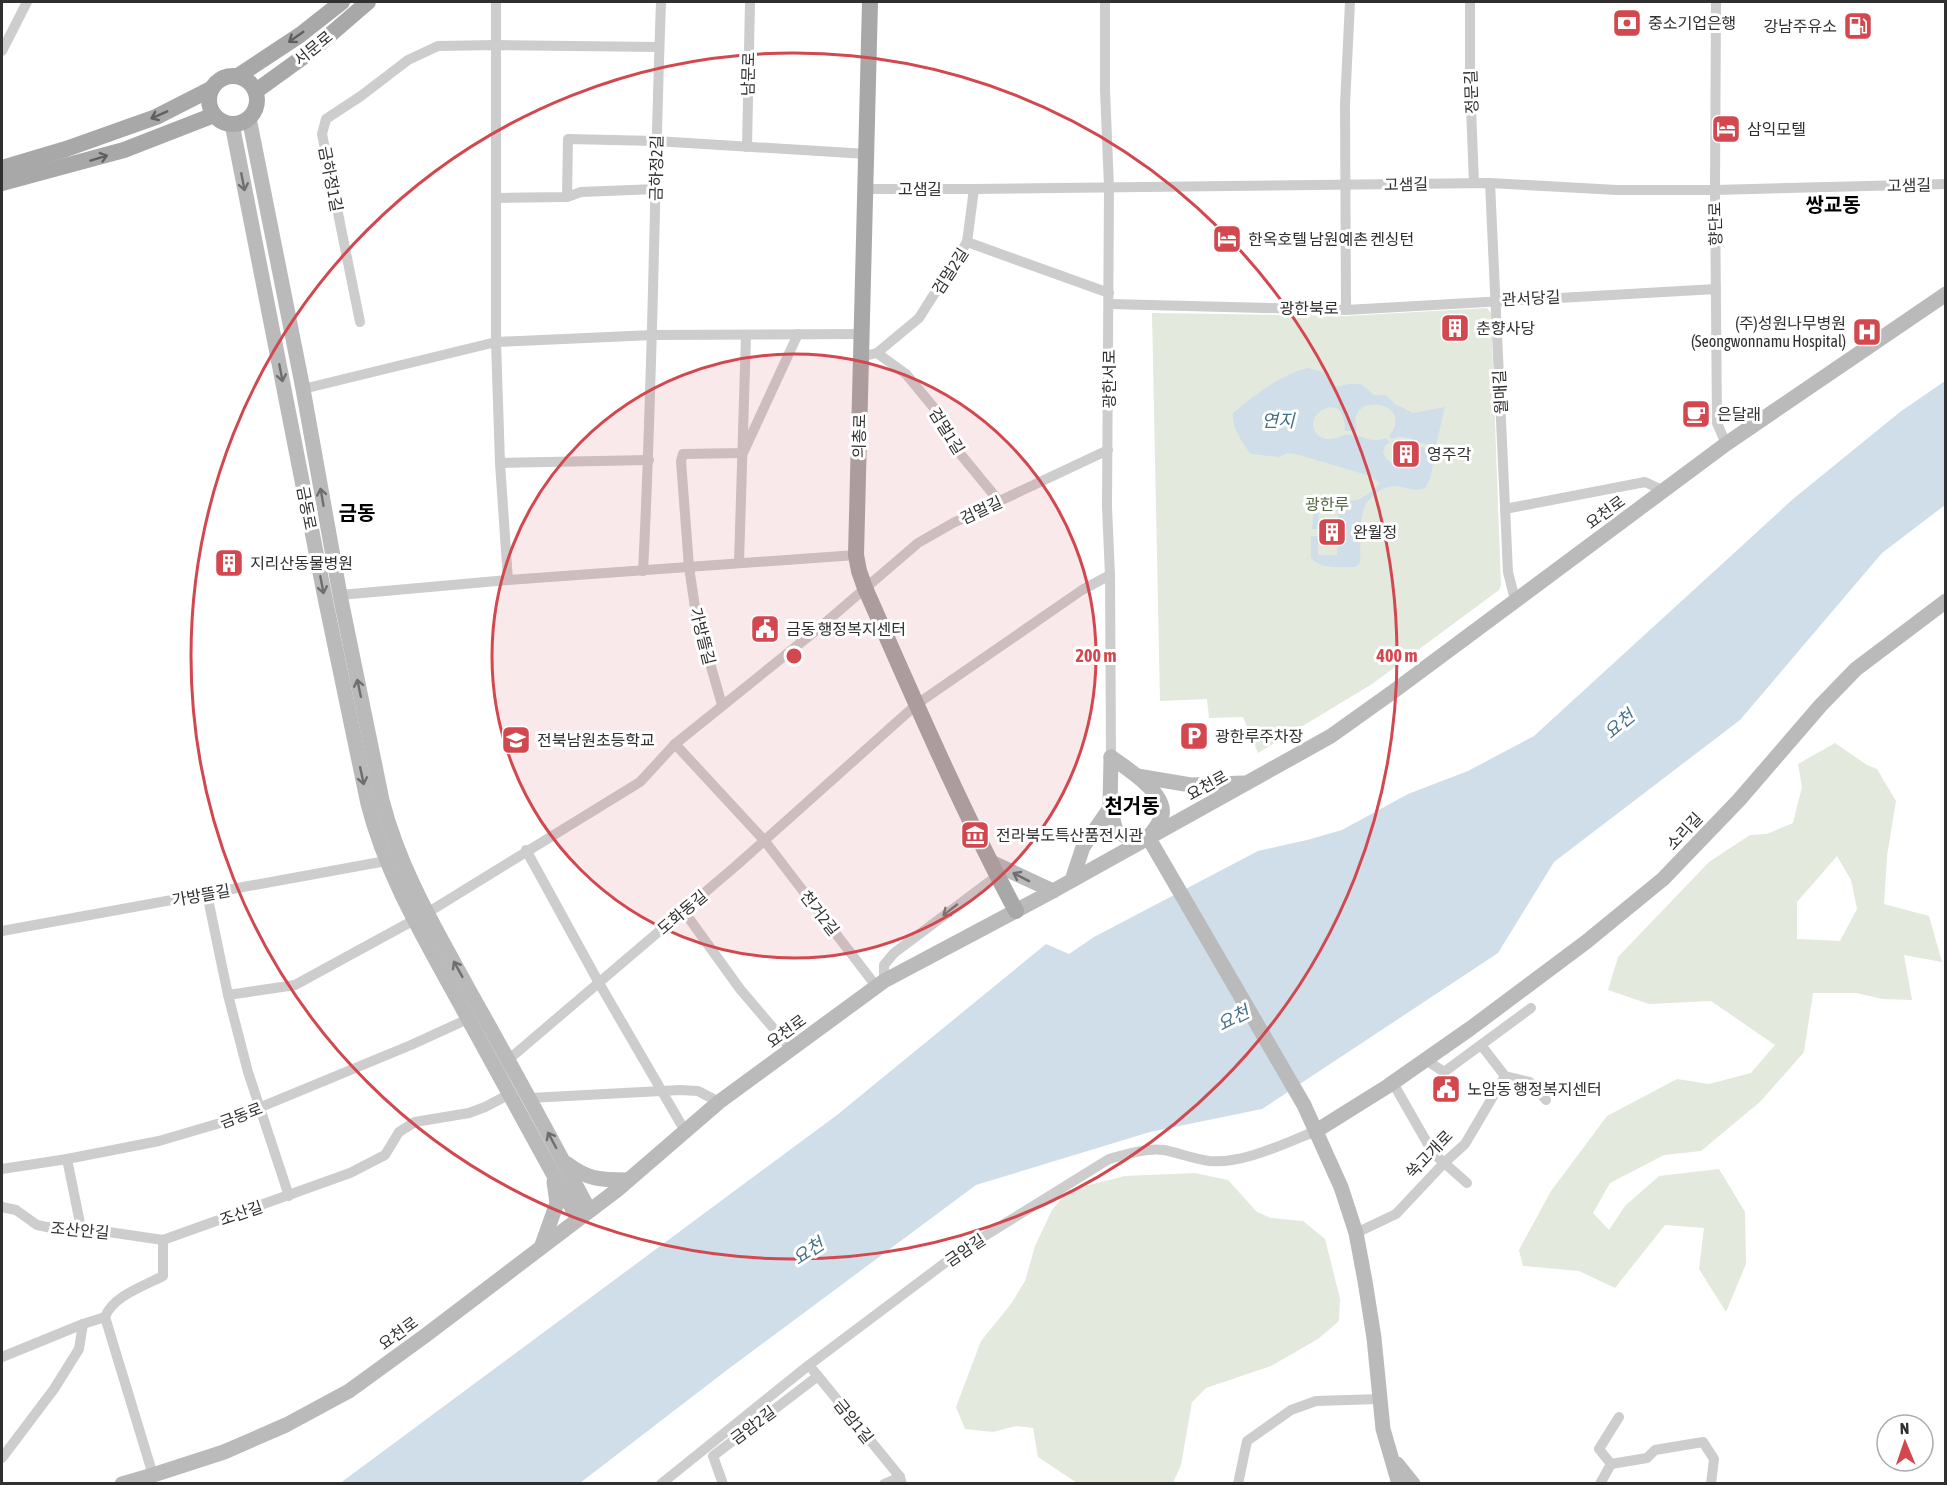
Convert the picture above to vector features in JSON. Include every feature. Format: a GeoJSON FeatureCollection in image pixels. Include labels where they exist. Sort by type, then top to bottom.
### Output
{"type":"FeatureCollection","features":[{"type":"Feature","properties":{"kind":"main road","name":"서문로"},"geometry":{"type":"LineString","coordinates":[[238,76],[300,35],[342,2]]}},
{"type":"Feature","properties":{"kind":"main road","name":"서문로"},"geometry":{"type":"LineString","coordinates":[[255,91],[309,51],[368,2]]}},
{"type":"Feature","properties":{"kind":"main road","name":"의총로"},"geometry":{"type":"LineString","coordinates":[[870,2],[856,555],[865,588],[917,704],[1016,911]]}},
{"type":"Feature","properties":{"kind":"main road"},"geometry":{"type":"LineString","coordinates":[[2,168],[66,149],[156,117],[211,89],[222,78],[238,76],[246,79],[255,91]]}},
{"type":"Feature","properties":{"kind":"main road"},"geometry":{"type":"LineString","coordinates":[[211,89],[209,105],[214,115],[224,123],[240,123],[249,118]]}},
{"type":"Feature","properties":{"kind":"main road","name":"금동로"},"geometry":{"type":"LineString","coordinates":[[249,118],[256,107],[255,91]]}},
{"type":"Feature","properties":{"kind":"main road"},"geometry":{"type":"LineString","coordinates":[[2,183],[124,150],[214,115]]}},
{"type":"Feature","properties":{"kind":"main road"},"geometry":{"type":"LineString","coordinates":[[66,149],[71,166]]}},
{"type":"Feature","properties":{"kind":"street"},"geometry":{"type":"LineString","coordinates":[[2,51],[27,2]]}},
{"type":"Feature","properties":{"kind":"street"},"geometry":{"type":"LineString","coordinates":[[496,2],[496,342],[500,463],[508,580]]}},
{"type":"Feature","properties":{"kind":"street","name":"금하정2길"},"geometry":{"type":"LineString","coordinates":[[643,571],[653,335],[661,2]]}},
{"type":"Feature","properties":{"kind":"street","name":"남문로"},"geometry":{"type":"LineString","coordinates":[[747,147],[750,2]]}},
{"type":"Feature","properties":{"kind":"street","name":"광한서로"},"geometry":{"type":"LineString","coordinates":[[1105,2],[1105,90],[1109,187],[1107,507],[1110,575],[1111,757]]}},
{"type":"Feature","properties":{"kind":"street","name":"광한북로"},"geometry":{"type":"LineString","coordinates":[[1109,299],[1346,310],[1345,104],[1350,2]]}},
{"type":"Feature","properties":{"kind":"street","name":"정문길"},"geometry":{"type":"LineString","coordinates":[[1470,2],[1474,183]]}},
{"type":"Feature","properties":{"kind":"street","name":"향단로"},"geometry":{"type":"LineString","coordinates":[[1716,2],[1717,423],[1726,444]]}},
{"type":"Feature","properties":{"kind":"street","name":"금하정1길"},"geometry":{"type":"LineString","coordinates":[[360,322],[322,134],[326,119],[408,60],[438,46],[659,47]]}},
{"type":"Feature","properties":{"kind":"street","name":"금동로"},"geometry":{"type":"LineString","coordinates":[[249,118],[303,389],[340,595],[390,832],[392,859]]}},
{"type":"Feature","properties":{"kind":"street","name":"금동로"},"geometry":{"type":"LineString","coordinates":[[232,124],[358,758],[376,836],[392,859],[468,1019],[510,1094],[556,1164],[584,1215]]}},
{"type":"Feature","properties":{"kind":"street"},"geometry":{"type":"LineString","coordinates":[[567,197],[568,139],[656,141],[867,154]]}},
{"type":"Feature","properties":{"kind":"street","name":"고샘길"},"geometry":{"type":"LineString","coordinates":[[866,189],[1490,183],[1617,190],[1715,190],[1946,184]]}},
{"type":"Feature","properties":{"kind":"street","name":"월매길"},"geometry":{"type":"LineString","coordinates":[[1490,183],[1508,572],[1515,600]]}},
{"type":"Feature","properties":{"kind":"street"},"geometry":{"type":"LineString","coordinates":[[497,198],[567,197],[581,192],[656,189]]}},
{"type":"Feature","properties":{"kind":"street"},"geometry":{"type":"LineString","coordinates":[[967,242],[974,189]]}},
{"type":"Feature","properties":{"kind":"street","name":"검멀2길"},"geometry":{"type":"LineString","coordinates":[[877,353],[919,318],[967,242],[1109,299]]}},
{"type":"Feature","properties":{"kind":"street","name":"관서당길"},"geometry":{"type":"LineString","coordinates":[[1346,310],[1716,289]]}},
{"type":"Feature","properties":{"kind":"street","name":"요천로"},"geometry":{"type":"LineString","coordinates":[[122,1484],[150,1479],[224,1452],[286,1425],[349,1391],[584,1215],[719,1102],[880,984],[1053,891],[1331,736],[1726,444],[1946,294]]}},
{"type":"Feature","properties":{"kind":"street"},"geometry":{"type":"LineString","coordinates":[[743,453],[798,334]]}},
{"type":"Feature","properties":{"kind":"street"},"geometry":{"type":"LineString","coordinates":[[303,389],[496,342],[653,335],[861,334]]}},
{"type":"Feature","properties":{"kind":"street"},"geometry":{"type":"LineString","coordinates":[[739,562],[746,335]]}},
{"type":"Feature","properties":{"kind":"street"},"geometry":{"type":"LineString","coordinates":[[860,357],[877,353]]}},
{"type":"Feature","properties":{"kind":"street","name":"검멀1길"},"geometry":{"type":"LineString","coordinates":[[877,353],[906,374],[944,420],[957,450],[999,501]]}},
{"type":"Feature","properties":{"kind":"street","name":"검멀길"},"geometry":{"type":"LineString","coordinates":[[865,588],[918,543],[946,526],[1108,450]]}},
{"type":"Feature","properties":{"kind":"street"},"geometry":{"type":"LineString","coordinates":[[689,567],[681,461],[683,454],[743,453]]}},
{"type":"Feature","properties":{"kind":"street"},"geometry":{"type":"LineString","coordinates":[[500,463],[649,460]]}},
{"type":"Feature","properties":{"kind":"street","name":"요천로"},"geometry":{"type":"LineString","coordinates":[[1506,509],[1645,482],[1665,491]]}},
{"type":"Feature","properties":{"kind":"street"},"geometry":{"type":"LineString","coordinates":[[340,595],[739,562],[856,555]]}},
{"type":"Feature","properties":{"kind":"street","name":"가방뜰길"},"geometry":{"type":"LineString","coordinates":[[689,567],[696,614],[722,705]]}},
{"type":"Feature","properties":{"kind":"street"},"geometry":{"type":"LineString","coordinates":[[917,704],[1082,590],[1110,575]]}},
{"type":"Feature","properties":{"kind":"street"},"geometry":{"type":"LineString","coordinates":[[228,995],[295,986],[420,916],[640,782],[675,744],[865,588]]}},
{"type":"Feature","properties":{"kind":"street","name":"소리길"},"geometry":{"type":"LineString","coordinates":[[1316,1131],[1426,1060],[1586,942],[1664,879],[1739,800],[1821,705],[1856,669],[1946,602]]}},
{"type":"Feature","properties":{"kind":"street","name":"도화동길"},"geometry":{"type":"LineString","coordinates":[[508,1060],[764,840],[917,704]]}},
{"type":"Feature","properties":{"kind":"street"},"geometry":{"type":"LineString","coordinates":[[675,744],[764,840]]}},
{"type":"Feature","properties":{"kind":"street"},"geometry":{"type":"LineString","coordinates":[[1111,757],[1137,776],[1158,797],[1163,808],[1159,823],[1148,837],[1137,838],[1121,835],[1116,831],[1110,808],[1111,757]]}},
{"type":"Feature","properties":{"kind":"street"},"geometry":{"type":"LineString","coordinates":[[1137,776],[1191,785],[1246,783]]}},
{"type":"Feature","properties":{"kind":"street"},"geometry":{"type":"LineString","coordinates":[[1072,880],[1083,847],[1110,808]]}},
{"type":"Feature","properties":{"kind":"street"},"geometry":{"type":"LineString","coordinates":[[1148,837],[1304,1105],[1341,1187],[1356,1233],[1374,1338],[1383,1429],[1399,1484]]}},
{"type":"Feature","properties":{"kind":"street","name":"천거2길"},"geometry":{"type":"LineString","coordinates":[[764,840],[880,984]]}},
{"type":"Feature","properties":{"kind":"street"},"geometry":{"type":"LineString","coordinates":[[526,850],[599,983],[664,1091],[685,1131]]}},
{"type":"Feature","properties":{"kind":"street","name":"가방뜰길"},"geometry":{"type":"LineString","coordinates":[[2,931],[392,859]]}},
{"type":"Feature","properties":{"kind":"street"},"geometry":{"type":"LineString","coordinates":[[880,984],[884,965],[894,953],[994,869],[1053,891]]}},
{"type":"Feature","properties":{"kind":"street"},"geometry":{"type":"LineString","coordinates":[[207,894],[228,995],[248,1072],[289,1196]]}},
{"type":"Feature","properties":{"kind":"street"},"geometry":{"type":"LineString","coordinates":[[683,910],[740,988],[790,1049]]}},
{"type":"Feature","properties":{"kind":"street","name":"금동로"},"geometry":{"type":"LineString","coordinates":[[420,916],[530,1098],[556,1164]]}},
{"type":"Feature","properties":{"kind":"street"},"geometry":{"type":"LineString","coordinates":[[1426,1060],[1444,1072],[1531,1008]]}},
{"type":"Feature","properties":{"kind":"street","name":"금동로"},"geometry":{"type":"LineString","coordinates":[[2,1169],[159,1141],[227,1121],[468,1019]]}},
{"type":"Feature","properties":{"kind":"street"},"geometry":{"type":"LineString","coordinates":[[1481,1045],[1505,1076],[1530,1082],[1546,1100]]}},
{"type":"Feature","properties":{"kind":"street","name":"쑥고개로"},"geometry":{"type":"LineString","coordinates":[[1356,1233],[1396,1215],[1444,1163],[1465,1144],[1505,1076]]}},
{"type":"Feature","properties":{"kind":"street"},"geometry":{"type":"LineString","coordinates":[[1393,1083],[1433,1153],[1467,1183]]}},
{"type":"Feature","properties":{"kind":"street"},"geometry":{"type":"LineString","coordinates":[[530,1098],[698,1091],[719,1102]]}},
{"type":"Feature","properties":{"kind":"street","name":"조산길"},"geometry":{"type":"LineString","coordinates":[[164,1240],[350,1173],[384,1155],[399,1132],[415,1122],[469,1113],[510,1094]]}},
{"type":"Feature","properties":{"kind":"street","name":"금암길"},"geometry":{"type":"LineString","coordinates":[[661,1484],[809,1365],[962,1250],[1109,1159],[1131,1152],[1163,1150],[1209,1161],[1229,1160],[1257,1153],[1316,1131]]}},
{"type":"Feature","properties":{"kind":"street"},"geometry":{"type":"LineString","coordinates":[[67,1159],[81,1228]]}},
{"type":"Feature","properties":{"kind":"street"},"geometry":{"type":"LineString","coordinates":[[542,1247],[557,1203],[556,1164],[600,1180],[628,1180]]}},
{"type":"Feature","properties":{"kind":"street","name":"조산안길"},"geometry":{"type":"LineString","coordinates":[[2,1207],[16,1210],[37,1225],[72,1232],[81,1228],[164,1240]]}},
{"type":"Feature","properties":{"kind":"street"},"geometry":{"type":"LineString","coordinates":[[150,1479],[105,1317],[108,1310],[118,1300],[163,1276],[164,1240]]}},
{"type":"Feature","properties":{"kind":"street"},"geometry":{"type":"LineString","coordinates":[[2,1357],[105,1317]]}},
{"type":"Feature","properties":{"kind":"street"},"geometry":{"type":"LineString","coordinates":[[2,1458],[54,1389],[79,1348],[83,1324]]}},
{"type":"Feature","properties":{"kind":"street","name":"금암1길"},"geometry":{"type":"LineString","coordinates":[[809,1365],[901,1480],[884,1484]]}},
{"type":"Feature","properties":{"kind":"street","name":"금암2길"},"geometry":{"type":"LineString","coordinates":[[723,1484],[713,1456],[818,1376]]}},
{"type":"Feature","properties":{"kind":"street"},"geometry":{"type":"LineString","coordinates":[[1238,1484],[1247,1441],[1291,1410],[1316,1401],[1379,1399]]}},
{"type":"Feature","properties":{"kind":"street"},"geometry":{"type":"LineString","coordinates":[[1611,1464],[1599,1449],[1619,1416]]}},
{"type":"Feature","properties":{"kind":"street"},"geometry":{"type":"LineString","coordinates":[[1611,1464],[1647,1458],[1655,1450],[1703,1442],[1713,1459],[1711,1484]]}},
{"type":"Feature","properties":{"kind":"street"},"geometry":{"type":"LineString","coordinates":[[1391,1457],[1413,1484]]}},
{"type":"Feature","properties":{"kind":"street"},"geometry":{"type":"LineString","coordinates":[[1600,1484],[1611,1464]]}},
{"type":"Feature","properties":{"kind":"green space","name":"광한루"},"geometry":{"type":"Polygon","coordinates":[[[1487,308],[1491,313],[1501,585],[1499,590],[1372,684],[1258,753],[1243,717],[1209,718],[1207,699],[1160,701],[1152,313],[1346,316],[1487,308]]]}},
{"type":"Feature","properties":{"kind":"green space"},"geometry":{"type":"Polygon","coordinates":[[[1835,743],[1867,765],[1877,769],[1896,801],[1887,856],[1884,904],[1929,916],[1942,962],[1904,955],[1912,1000],[1883,999],[1856,993],[1813,993],[1804,1052],[1761,1101],[1701,1151],[1664,1155],[1610,1183],[1593,1213],[1609,1230],[1625,1206],[1659,1176],[1719,1169],[1745,1212],[1746,1264],[1726,1312],[1699,1269],[1704,1228],[1665,1225],[1615,1288],[1579,1271],[1523,1266],[1519,1250],[1551,1191],[1607,1116],[1677,1079],[1709,1084],[1751,1073],[1775,1045],[1711,1001],[1649,1004],[1608,990],[1618,957],[1709,862],[1750,835],[1767,834],[1793,823],[1802,787],[1798,764],[1835,743]],[[1837,856],[1797,902],[1797,939],[1840,941],[1857,909],[1851,880],[1837,856]]]}},
{"type":"Feature","properties":{"kind":"green space"},"geometry":{"type":"Polygon","coordinates":[[[1195,1173],[1228,1180],[1257,1212],[1271,1218],[1303,1221],[1325,1239],[1340,1299],[1339,1321],[1318,1339],[1271,1366],[1206,1388],[1192,1402],[1181,1465],[1173,1483],[1077,1483],[1038,1457],[1033,1428],[1016,1426],[993,1432],[965,1429],[956,1407],[981,1341],[1011,1304],[1025,1281],[1035,1246],[1052,1210],[1069,1190],[1125,1176],[1195,1173]]]}},
{"type":"Feature","properties":{"kind":"water","name":"연지"},"geometry":{"type":"Polygon","coordinates":[[[1308,368],[1322,372],[1337,387],[1361,384],[1374,395],[1386,395],[1395,404],[1413,413],[1445,407],[1436,445],[1423,444],[1403,437],[1392,439],[1389,436],[1395,426],[1395,418],[1386,407],[1379,405],[1363,407],[1358,412],[1357,431],[1345,431],[1343,417],[1338,410],[1332,407],[1318,413],[1314,420],[1313,427],[1324,439],[1345,435],[1356,435],[1374,440],[1386,438],[1390,442],[1385,446],[1383,453],[1385,457],[1402,468],[1411,468],[1415,463],[1419,447],[1435,449],[1430,477],[1424,488],[1387,487],[1374,495],[1367,503],[1361,524],[1360,563],[1356,567],[1326,566],[1311,558],[1311,536],[1318,536],[1318,555],[1337,555],[1338,538],[1341,538],[1338,511],[1319,510],[1318,529],[1312,529],[1314,506],[1329,500],[1359,499],[1380,483],[1370,476],[1296,454],[1287,453],[1280,457],[1251,454],[1241,440],[1234,423],[1233,413],[1259,393],[1287,375],[1308,368]]]}},
{"type":"Feature","properties":{"kind":"water","name":"요천"},"geometry":{"type":"Polygon","coordinates":[[[1945,381],[1945,505],[1882,553],[1740,720],[1554,862],[1498,953],[1262,1109],[1150,1132],[976,1185],[727,1370],[580,1483],[339,1484],[837,1115],[1046,944],[1069,954],[1094,937],[1258,851],[1342,830],[1408,794],[1468,771],[1534,736],[1793,499],[1900,412],[1945,381]]]}},
{"type":"Feature","properties":{"kind":"place","name":"중소기업은행"},"geometry":{"type":"Point","coordinates":[1627,23]}},
{"type":"Feature","properties":{"kind":"place","name":"강남주유소"},"geometry":{"type":"Point","coordinates":[1858,26]}},
{"type":"Feature","properties":{"kind":"place","name":"삼익모텔"},"geometry":{"type":"Point","coordinates":[1726,129]}},
{"type":"Feature","properties":{"kind":"place","name":"한옥호텔 남원예촌 켄싱턴"},"geometry":{"type":"Point","coordinates":[1227,239]}},
{"type":"Feature","properties":{"kind":"place","name":"춘향사당"},"geometry":{"type":"Point","coordinates":[1455,328]}},
{"type":"Feature","properties":{"kind":"place","name":"(주)성원나무병원 (Seongwonnamu Hospital)"},"geometry":{"type":"Point","coordinates":[1867,332]}},
{"type":"Feature","properties":{"kind":"place","name":"은달래"},"geometry":{"type":"Point","coordinates":[1696,414]}},
{"type":"Feature","properties":{"kind":"place","name":"영주각"},"geometry":{"type":"Point","coordinates":[1406,454]}},
{"type":"Feature","properties":{"kind":"place","name":"완월정"},"geometry":{"type":"Point","coordinates":[1332,532]}},
{"type":"Feature","properties":{"kind":"place","name":"지리산동물병원"},"geometry":{"type":"Point","coordinates":[229,563]}},
{"type":"Feature","properties":{"kind":"place","name":"금동 행정복지센터"},"geometry":{"type":"Point","coordinates":[765,629]}},
{"type":"Feature","properties":{"kind":"place","name":"광한루주차장"},"geometry":{"type":"Point","coordinates":[1194,736]}},
{"type":"Feature","properties":{"kind":"place","name":"전북남원초등학교"},"geometry":{"type":"Point","coordinates":[516,740]}},
{"type":"Feature","properties":{"kind":"place","name":"전라북도특산품전시관"},"geometry":{"type":"Point","coordinates":[975,835]}},
{"type":"Feature","properties":{"kind":"place","name":"노암동 행정복지센터"},"geometry":{"type":"Point","coordinates":[1446,1089]}},
{"type":"Feature","properties":{"kind":"district","name":"쌍교동"},"geometry":{"type":"Point","coordinates":[1833,204]}},
{"type":"Feature","properties":{"kind":"district","name":"금동"},"geometry":{"type":"Point","coordinates":[357,512]}},
{"type":"Feature","properties":{"kind":"district","name":"천거동"},"geometry":{"type":"Point","coordinates":[1132,805]}}]}
